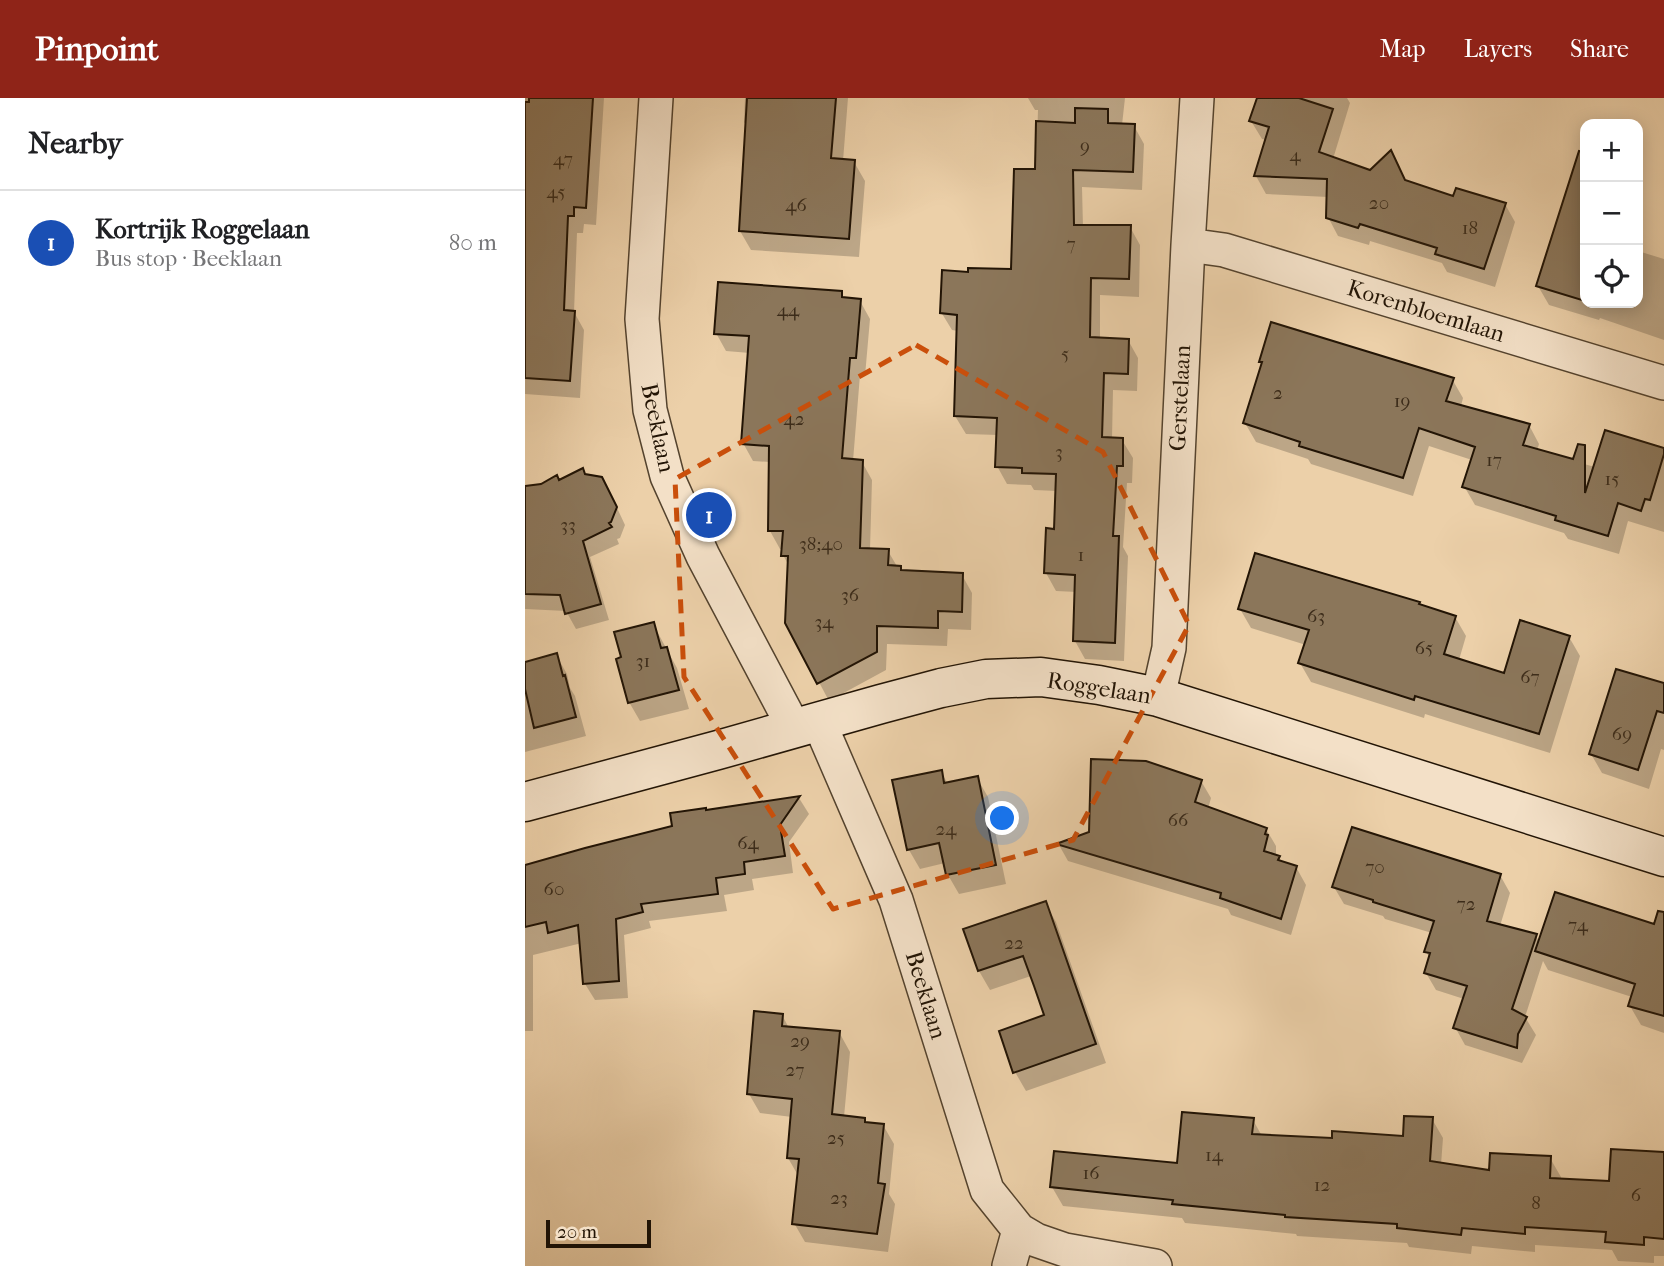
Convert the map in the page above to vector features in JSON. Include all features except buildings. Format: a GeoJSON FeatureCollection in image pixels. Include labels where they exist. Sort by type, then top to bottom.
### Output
{"type":"FeatureCollection","features":[{"type":"Feature","properties":{"kind":"street","name":"Beeklaan"},"geometry":{"type":"LineString","coordinates":[[656,98],[642,319],[650,410],[667,477],[698,545],[806,725],[896,900],[987,1190],[1019,1230]]}},
{"type":"Feature","properties":{"kind":"street","name":"Gerstelaan"},"geometry":{"type":"LineString","coordinates":[[1158,697],[1169,648],[1197,98]]}},
{"type":"Feature","properties":{"kind":"street","name":"Korenbloemlaan"},"geometry":{"type":"LineString","coordinates":[[1188,245],[1224,250],[1664,383]]}},
{"type":"Feature","properties":{"kind":"street","name":"Roggelaan"},"geometry":{"type":"LineString","coordinates":[[525,802],[941,688],[986,679],[1041,677],[1158,697],[1664,857]]}},
{"type":"Feature","properties":{"kind":"street"},"geometry":{"type":"LineString","coordinates":[[1009,1266],[1019,1230],[1036,1240],[1065,1250],[1154,1266]]}},
{"type":"Feature","properties":{"kind":"highlighted area"},"geometry":{"type":"Polygon","coordinates":[[[916,345],[1103,452],[1189,625],[1073,840],[833,909],[684,677],[675,479],[916,345]]]}},
{"type":"Feature","properties":{"kind":"place","name":"Kortrijk Roggelaan"},"geometry":{"type":"Point","coordinates":[709,515]}}]}
